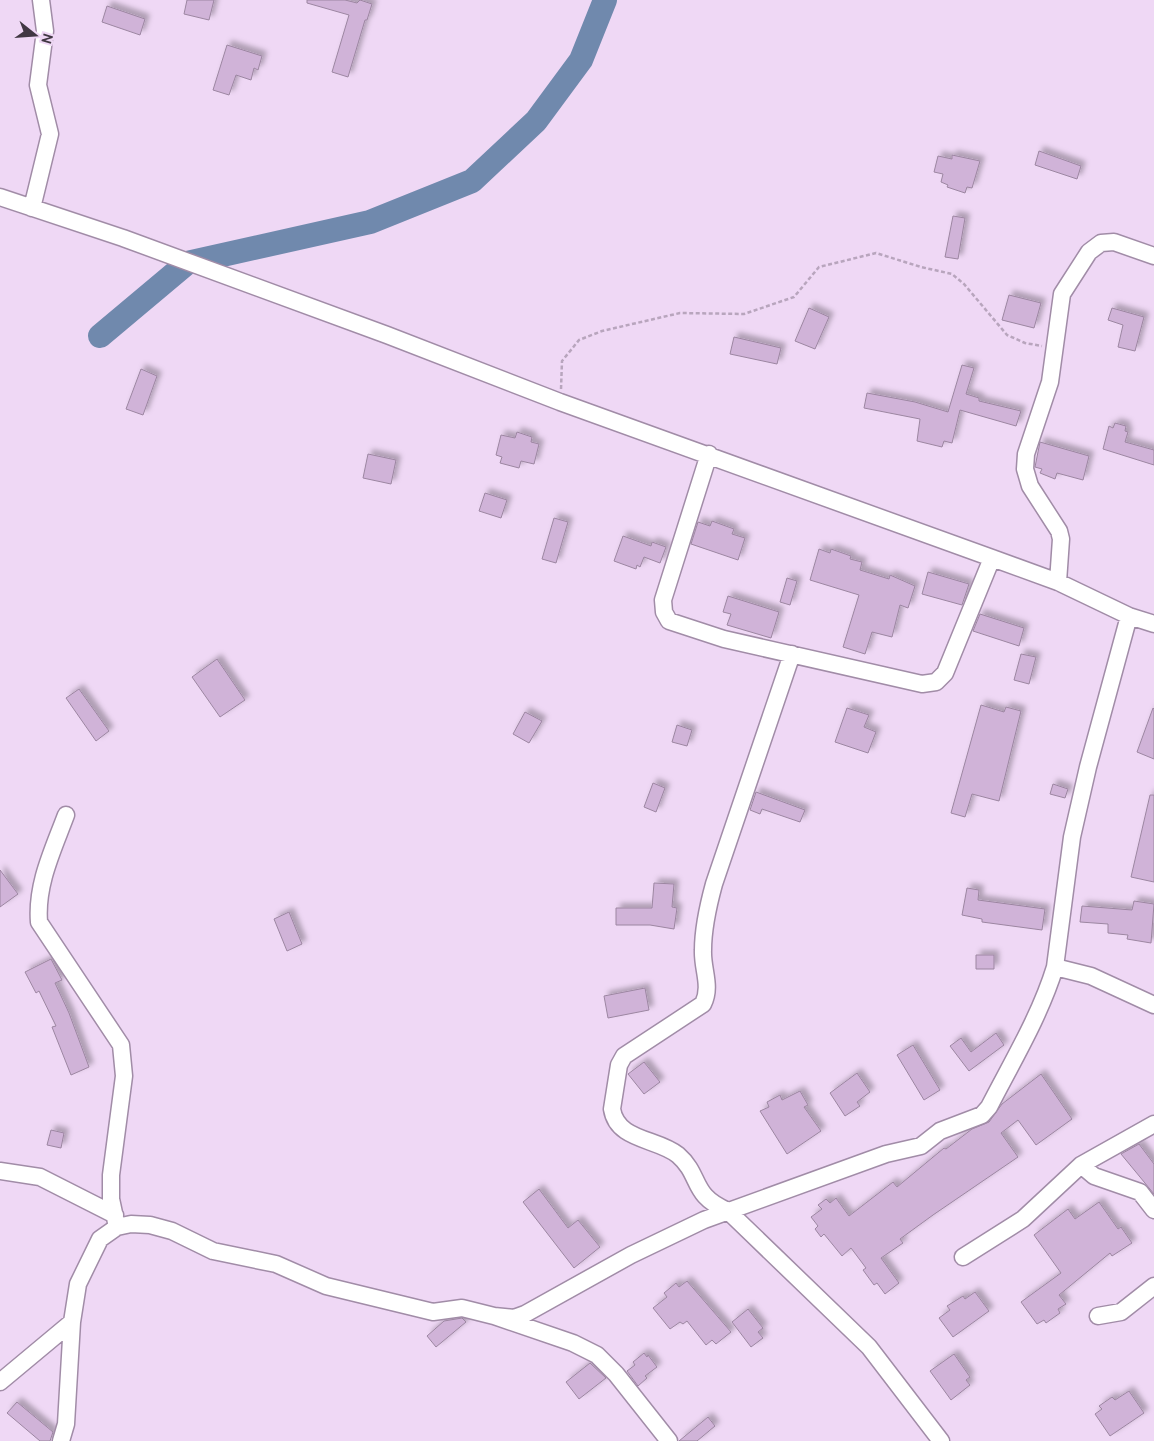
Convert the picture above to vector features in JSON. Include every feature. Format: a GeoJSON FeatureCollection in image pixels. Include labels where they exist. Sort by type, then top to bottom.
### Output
{"type":"FeatureCollection","features":[{"type":"Feature","properties":{"kind":"street"},"geometry":{"type":"LineString","coordinates":[[32,208],[50,134],[38,85],[45,31],[41,0]]}},
{"type":"Feature","properties":{"kind":"street"},"geometry":{"type":"LineString","coordinates":[[0,197],[123,238],[369,328],[560,402],[709,454],[1058,582],[1129,616],[1154,624]]}},
{"type":"Feature","properties":{"kind":"street"},"geometry":{"type":"LineString","coordinates":[[1058,582],[1061,539],[1059,531],[1030,486],[1025,469],[1026,454],[1050,382],[1053,348],[1062,294],[1090,252],[1101,243],[1114,242],[1154,256]]}},
{"type":"Feature","properties":{"kind":"street"},"geometry":{"type":"LineString","coordinates":[[709,454],[663,600],[664,612],[669,621],[724,639],[922,684],[936,682],[945,673],[992,558]]}},
{"type":"Feature","properties":{"kind":"street"},"geometry":{"type":"LineString","coordinates":[[494,1316],[514,1318],[525,1314],[631,1255],[704,1220],[886,1154],[921,1146],[940,1131],[982,1115],[989,1107],[1050,986],[1055,967],[1072,837],[1088,767],[1129,616]]}},
{"type":"Feature","properties":{"kind":"street"},"geometry":{"type":"LineString","coordinates":[[792,654],[714,884],[704,919],[703,952],[708,995],[702,1004],[624,1056],[619,1065],[612,1109],[616,1123],[629,1133],[677,1155],[689,1169],[698,1188],[706,1199],[728,1212],[869,1347],[905,1391],[941,1441]]}},
{"type":"Feature","properties":{"kind":"street"},"geometry":{"type":"LineString","coordinates":[[66,816],[44,875],[38,902],[39,922],[121,1045],[124,1076],[111,1175],[112,1199],[116,1221]]}},
{"type":"Feature","properties":{"kind":"street"},"geometry":{"type":"LineString","coordinates":[[1055,967],[1090,976],[1154,1005]]}},
{"type":"Feature","properties":{"kind":"street"},"geometry":{"type":"LineString","coordinates":[[963,1257],[1023,1219],[1081,1165],[1154,1124]]}},
{"type":"Feature","properties":{"kind":"street"},"geometry":{"type":"LineString","coordinates":[[1081,1165],[1094,1176],[1140,1192],[1154,1210]]}},
{"type":"Feature","properties":{"kind":"street"},"geometry":{"type":"LineString","coordinates":[[0,1171],[40,1177],[116,1221],[150,1225],[172,1231],[213,1251],[276,1264],[326,1286],[433,1312],[462,1308],[494,1316],[573,1343],[597,1355],[616,1374],[670,1441]]}},
{"type":"Feature","properties":{"kind":"street"},"geometry":{"type":"LineString","coordinates":[[62,1441],[68,1404],[72,1322],[78,1284],[100,1239],[116,1221]]}},
{"type":"Feature","properties":{"kind":"street"},"geometry":{"type":"LineString","coordinates":[[1098,1316],[1121,1312],[1154,1286]]}},
{"type":"Feature","properties":{"kind":"street"},"geometry":{"type":"LineString","coordinates":[[0,1382],[72,1322]]}},
{"type":"Feature","properties":{"kind":"path"},"geometry":{"type":"LineString","coordinates":[[560,402],[562,360],[579,340],[602,331],[680,313],[744,314],[794,297],[819,267],[876,253],[921,267],[952,274],[964,284],[1007,335],[1025,343],[1053,348]]}},
{"type":"Feature","properties":{"kind":"building"},"geometry":{"type":"Polygon","coordinates":[[[187,0],[214,0],[209,20],[184,14],[187,0]]]}},
{"type":"Feature","properties":{"kind":"building"},"geometry":{"type":"Polygon","coordinates":[[[307,0],[345,0],[357,3],[360,0],[372,4],[367,20],[365,20],[348,77],[332,72],[349,15],[307,3],[307,0]]]}},
{"type":"Feature","properties":{"kind":"building"},"geometry":{"type":"Polygon","coordinates":[[[107,6],[145,19],[140,35],[102,22],[107,6]]]}},
{"type":"Feature","properties":{"kind":"building"},"geometry":{"type":"Polygon","coordinates":[[[227,45],[262,56],[258,70],[254,68],[251,80],[236,75],[229,95],[213,90],[227,45]]]}},
{"type":"Feature","properties":{"kind":"building"},"geometry":{"type":"Polygon","coordinates":[[[1039,151],[1081,166],[1077,179],[1035,165],[1039,151]]]}},
{"type":"Feature","properties":{"kind":"building"},"geometry":{"type":"Polygon","coordinates":[[[952,155],[980,161],[972,188],[967,187],[965,193],[947,187],[948,185],[941,182],[943,174],[934,172],[938,156],[952,159],[952,155]]]}},
{"type":"Feature","properties":{"kind":"building"},"geometry":{"type":"Polygon","coordinates":[[[953,216],[965,218],[958,259],[945,257],[953,216]]]}},
{"type":"Feature","properties":{"kind":"building"},"geometry":{"type":"Polygon","coordinates":[[[1009,295],[1041,303],[1034,328],[1002,320],[1009,295]]]}},
{"type":"Feature","properties":{"kind":"building"},"geometry":{"type":"Polygon","coordinates":[[[809,308],[829,317],[815,349],[795,341],[809,308]]]}},
{"type":"Feature","properties":{"kind":"building"},"geometry":{"type":"Polygon","coordinates":[[[1112,308],[1144,317],[1135,351],[1118,347],[1123,325],[1108,320],[1112,308]]]}},
{"type":"Feature","properties":{"kind":"building"},"geometry":{"type":"Polygon","coordinates":[[[734,337],[781,348],[777,364],[730,354],[734,337]]]}},
{"type":"Feature","properties":{"kind":"building"},"geometry":{"type":"Polygon","coordinates":[[[962,365],[974,368],[966,394],[979,398],[979,401],[1021,411],[1016,426],[960,410],[952,443],[944,441],[942,447],[917,441],[920,419],[864,408],[867,393],[915,402],[948,412],[962,365]]]}},
{"type":"Feature","properties":{"kind":"building"},"geometry":{"type":"Polygon","coordinates":[[[141,369],[157,376],[143,415],[126,409],[141,369]]]}},
{"type":"Feature","properties":{"kind":"building"},"geometry":{"type":"Polygon","coordinates":[[[1115,423],[1126,426],[1125,431],[1128,432],[1125,442],[1154,450],[1154,465],[1103,449],[1109,426],[1113,428],[1115,423]]]}},
{"type":"Feature","properties":{"kind":"building"},"geometry":{"type":"Polygon","coordinates":[[[517,432],[532,437],[531,442],[539,444],[534,464],[521,461],[519,468],[500,463],[502,457],[496,455],[501,435],[515,438],[517,432]]]}},
{"type":"Feature","properties":{"kind":"building"},"geometry":{"type":"Polygon","coordinates":[[[1040,442],[1089,456],[1083,480],[1057,473],[1055,479],[1040,473],[1042,469],[1035,467],[1040,442]]]}},
{"type":"Feature","properties":{"kind":"building"},"geometry":{"type":"Polygon","coordinates":[[[368,454],[396,460],[391,484],[363,478],[368,454]]]}},
{"type":"Feature","properties":{"kind":"building"},"geometry":{"type":"Polygon","coordinates":[[[485,493],[507,500],[501,518],[479,511],[485,493]]]}},
{"type":"Feature","properties":{"kind":"building"},"geometry":{"type":"Polygon","coordinates":[[[554,518],[568,522],[556,563],[542,559],[554,518]]]}},
{"type":"Feature","properties":{"kind":"building"},"geometry":{"type":"Polygon","coordinates":[[[712,521],[734,529],[732,534],[745,538],[738,560],[691,544],[698,522],[710,526],[712,521]]]}},
{"type":"Feature","properties":{"kind":"building"},"geometry":{"type":"Polygon","coordinates":[[[623,536],[651,546],[652,542],[666,547],[660,563],[644,557],[640,567],[637,565],[636,569],[614,561],[623,536]]]}},
{"type":"Feature","properties":{"kind":"building"},"geometry":{"type":"Polygon","coordinates":[[[819,549],[830,553],[831,549],[851,556],[850,559],[862,562],[860,570],[889,579],[890,575],[915,586],[908,608],[900,605],[892,637],[872,632],[865,654],[843,647],[859,595],[810,580],[819,549]]]}},
{"type":"Feature","properties":{"kind":"building"},"geometry":{"type":"Polygon","coordinates":[[[928,572],[969,584],[962,605],[922,594],[928,572]]]}},
{"type":"Feature","properties":{"kind":"building"},"geometry":{"type":"Polygon","coordinates":[[[787,578],[797,581],[790,605],[780,602],[787,578]]]}},
{"type":"Feature","properties":{"kind":"building"},"geometry":{"type":"Polygon","coordinates":[[[728,596],[779,612],[771,638],[727,625],[731,614],[723,612],[728,596]]]}},
{"type":"Feature","properties":{"kind":"building"},"geometry":{"type":"Polygon","coordinates":[[[980,614],[1024,628],[1019,646],[973,631],[980,614]]]}},
{"type":"Feature","properties":{"kind":"building"},"geometry":{"type":"Polygon","coordinates":[[[1021,654],[1036,657],[1029,684],[1014,680],[1021,654]]]}},
{"type":"Feature","properties":{"kind":"building"},"geometry":{"type":"Polygon","coordinates":[[[217,659],[245,700],[220,717],[192,677],[217,659]]]}},
{"type":"Feature","properties":{"kind":"building"},"geometry":{"type":"Polygon","coordinates":[[[79,689],[109,731],[96,741],[66,698],[79,689]]]}},
{"type":"Feature","properties":{"kind":"building"},"geometry":{"type":"Polygon","coordinates":[[[981,705],[1004,712],[1006,707],[1021,711],[999,801],[972,794],[965,817],[951,813],[981,705]]]}},
{"type":"Feature","properties":{"kind":"building"},"geometry":{"type":"Polygon","coordinates":[[[847,708],[869,715],[864,727],[876,732],[868,753],[835,742],[847,708]]]}},
{"type":"Feature","properties":{"kind":"building"},"geometry":{"type":"Polygon","coordinates":[[[1154,709],[1154,759],[1137,752],[1154,709]]]}},
{"type":"Feature","properties":{"kind":"building"},"geometry":{"type":"Polygon","coordinates":[[[525,712],[542,721],[529,743],[513,734],[525,712]]]}},
{"type":"Feature","properties":{"kind":"building"},"geometry":{"type":"Polygon","coordinates":[[[677,725],[692,730],[687,746],[672,742],[677,725]]]}},
{"type":"Feature","properties":{"kind":"building"},"geometry":{"type":"Polygon","coordinates":[[[653,783],[665,788],[656,812],[644,807],[653,783]]]}},
{"type":"Feature","properties":{"kind":"building"},"geometry":{"type":"Polygon","coordinates":[[[1053,784],[1068,789],[1065,798],[1050,794],[1053,784]]]}},
{"type":"Feature","properties":{"kind":"building"},"geometry":{"type":"Polygon","coordinates":[[[756,792],[805,810],[800,822],[762,809],[760,814],[750,810],[756,792]]]}},
{"type":"Feature","properties":{"kind":"building"},"geometry":{"type":"Polygon","coordinates":[[[1150,795],[1154,795],[1154,882],[1131,877],[1150,795]]]}},
{"type":"Feature","properties":{"kind":"building"},"geometry":{"type":"Polygon","coordinates":[[[0,870],[18,894],[0,907],[0,870]]]}},
{"type":"Feature","properties":{"kind":"building"},"geometry":{"type":"Polygon","coordinates":[[[654,883],[674,884],[672,907],[677,908],[674,929],[650,925],[616,925],[616,908],[652,908],[654,883]]]}},
{"type":"Feature","properties":{"kind":"building"},"geometry":{"type":"Polygon","coordinates":[[[967,888],[979,890],[978,900],[1045,909],[1042,930],[982,922],[982,919],[962,915],[967,888]]]}},
{"type":"Feature","properties":{"kind":"building"},"geometry":{"type":"Polygon","coordinates":[[[1134,901],[1154,904],[1151,943],[1127,939],[1128,935],[1108,933],[1108,924],[1080,922],[1082,906],[1132,910],[1134,901]]]}},
{"type":"Feature","properties":{"kind":"building"},"geometry":{"type":"Polygon","coordinates":[[[289,912],[302,944],[287,951],[274,919],[289,912]]]}},
{"type":"Feature","properties":{"kind":"building"},"geometry":{"type":"Polygon","coordinates":[[[976,955],[994,955],[994,969],[976,969],[976,955]]]}},
{"type":"Feature","properties":{"kind":"building"},"geometry":{"type":"Polygon","coordinates":[[[51,959],[62,980],[55,983],[69,1013],[89,1067],[71,1075],[52,1027],[56,1026],[39,991],[36,993],[25,972],[51,959]]]}},
{"type":"Feature","properties":{"kind":"building"},"geometry":{"type":"Polygon","coordinates":[[[645,988],[649,1010],[608,1018],[604,996],[645,988]]]}},
{"type":"Feature","properties":{"kind":"building"},"geometry":{"type":"Polygon","coordinates":[[[996,1033],[1004,1045],[969,1071],[950,1046],[961,1038],[971,1052],[996,1033]]]}},
{"type":"Feature","properties":{"kind":"building"},"geometry":{"type":"Polygon","coordinates":[[[913,1045],[940,1090],[924,1100],[897,1055],[913,1045]]]}},
{"type":"Feature","properties":{"kind":"building"},"geometry":{"type":"Polygon","coordinates":[[[644,1062],[660,1082],[644,1094],[628,1074],[644,1062]]]}},
{"type":"Feature","properties":{"kind":"building"},"geometry":{"type":"Polygon","coordinates":[[[857,1073],[870,1092],[857,1102],[860,1106],[845,1116],[830,1093],[857,1073]]]}},
{"type":"Feature","properties":{"kind":"building"},"geometry":{"type":"Polygon","coordinates":[[[1041,1074],[1072,1119],[1036,1145],[1018,1120],[1001,1133],[1018,1157],[900,1239],[903,1243],[881,1258],[899,1283],[885,1294],[877,1283],[874,1285],[863,1270],[866,1268],[851,1248],[842,1256],[824,1234],[821,1237],[815,1229],[818,1226],[811,1217],[822,1209],[818,1205],[826,1199],[830,1203],[836,1198],[849,1216],[893,1182],[897,1187],[944,1148],[946,1149],[972,1129],[989,1122],[1002,1104],[1041,1074]]]}},
{"type":"Feature","properties":{"kind":"building"},"geometry":{"type":"Polygon","coordinates":[[[800,1091],[808,1105],[804,1107],[821,1131],[787,1154],[760,1111],[769,1107],[767,1102],[780,1095],[782,1100],[800,1091]]]}},
{"type":"Feature","properties":{"kind":"building"},"geometry":{"type":"Polygon","coordinates":[[[51,1130],[64,1133],[61,1148],[47,1145],[51,1130]]]}},
{"type":"Feature","properties":{"kind":"building"},"geometry":{"type":"Polygon","coordinates":[[[1139,1144],[1154,1164],[1154,1194],[1121,1154],[1139,1144]]]}},
{"type":"Feature","properties":{"kind":"building"},"geometry":{"type":"Polygon","coordinates":[[[539,1189],[568,1228],[578,1220],[600,1247],[574,1268],[523,1202],[539,1189]]]}},
{"type":"Feature","properties":{"kind":"building"},"geometry":{"type":"Polygon","coordinates":[[[1099,1202],[1118,1229],[1121,1227],[1132,1243],[1112,1256],[1110,1253],[1059,1295],[1066,1304],[1058,1309],[1060,1313],[1046,1323],[1044,1320],[1037,1324],[1021,1302],[1061,1273],[1034,1235],[1068,1209],[1075,1219],[1099,1202]]]}},
{"type":"Feature","properties":{"kind":"building"},"geometry":{"type":"Polygon","coordinates":[[[687,1281],[731,1332],[716,1344],[712,1340],[706,1345],[687,1321],[683,1324],[680,1322],[670,1329],[653,1308],[667,1297],[664,1293],[676,1283],[679,1287],[687,1281]]]}},
{"type":"Feature","properties":{"kind":"building"},"geometry":{"type":"Polygon","coordinates":[[[975,1292],[989,1311],[953,1337],[939,1318],[950,1310],[947,1306],[963,1296],[965,1299],[975,1292]]]}},
{"type":"Feature","properties":{"kind":"building"},"geometry":{"type":"Polygon","coordinates":[[[748,1309],[763,1328],[758,1332],[763,1338],[751,1347],[732,1322],[748,1309]]]}},
{"type":"Feature","properties":{"kind":"building"},"geometry":{"type":"Polygon","coordinates":[[[462,1318],[466,1322],[436,1347],[427,1336],[444,1321],[462,1318]]]}},
{"type":"Feature","properties":{"kind":"building"},"geometry":{"type":"Polygon","coordinates":[[[644,1353],[647,1357],[648,1355],[657,1367],[645,1376],[647,1378],[638,1386],[627,1371],[635,1365],[633,1362],[644,1353]]]}},
{"type":"Feature","properties":{"kind":"building"},"geometry":{"type":"Polygon","coordinates":[[[954,1354],[970,1377],[966,1380],[970,1385],[951,1400],[930,1371],[954,1354]]]}},
{"type":"Feature","properties":{"kind":"building"},"geometry":{"type":"Polygon","coordinates":[[[590,1363],[606,1378],[579,1399],[566,1382],[590,1363]]]}},
{"type":"Feature","properties":{"kind":"building"},"geometry":{"type":"Polygon","coordinates":[[[1129,1391],[1144,1413],[1110,1436],[1095,1414],[1102,1409],[1099,1406],[1112,1397],[1115,1400],[1129,1391]]]}},
{"type":"Feature","properties":{"kind":"building"},"geometry":{"type":"Polygon","coordinates":[[[17,1402],[53,1432],[50,1441],[40,1441],[7,1413],[17,1402]]]}},
{"type":"Feature","properties":{"kind":"building"},"geometry":{"type":"Polygon","coordinates":[[[708,1417],[715,1426],[697,1441],[679,1441],[708,1417]]]}},
{"type":"Feature","properties":{"kind":"waterway"},"geometry":{"type":"LineString","coordinates":[[100,336],[187,263],[370,222],[472,181],[536,121],[581,60],[605,0]]}}]}
